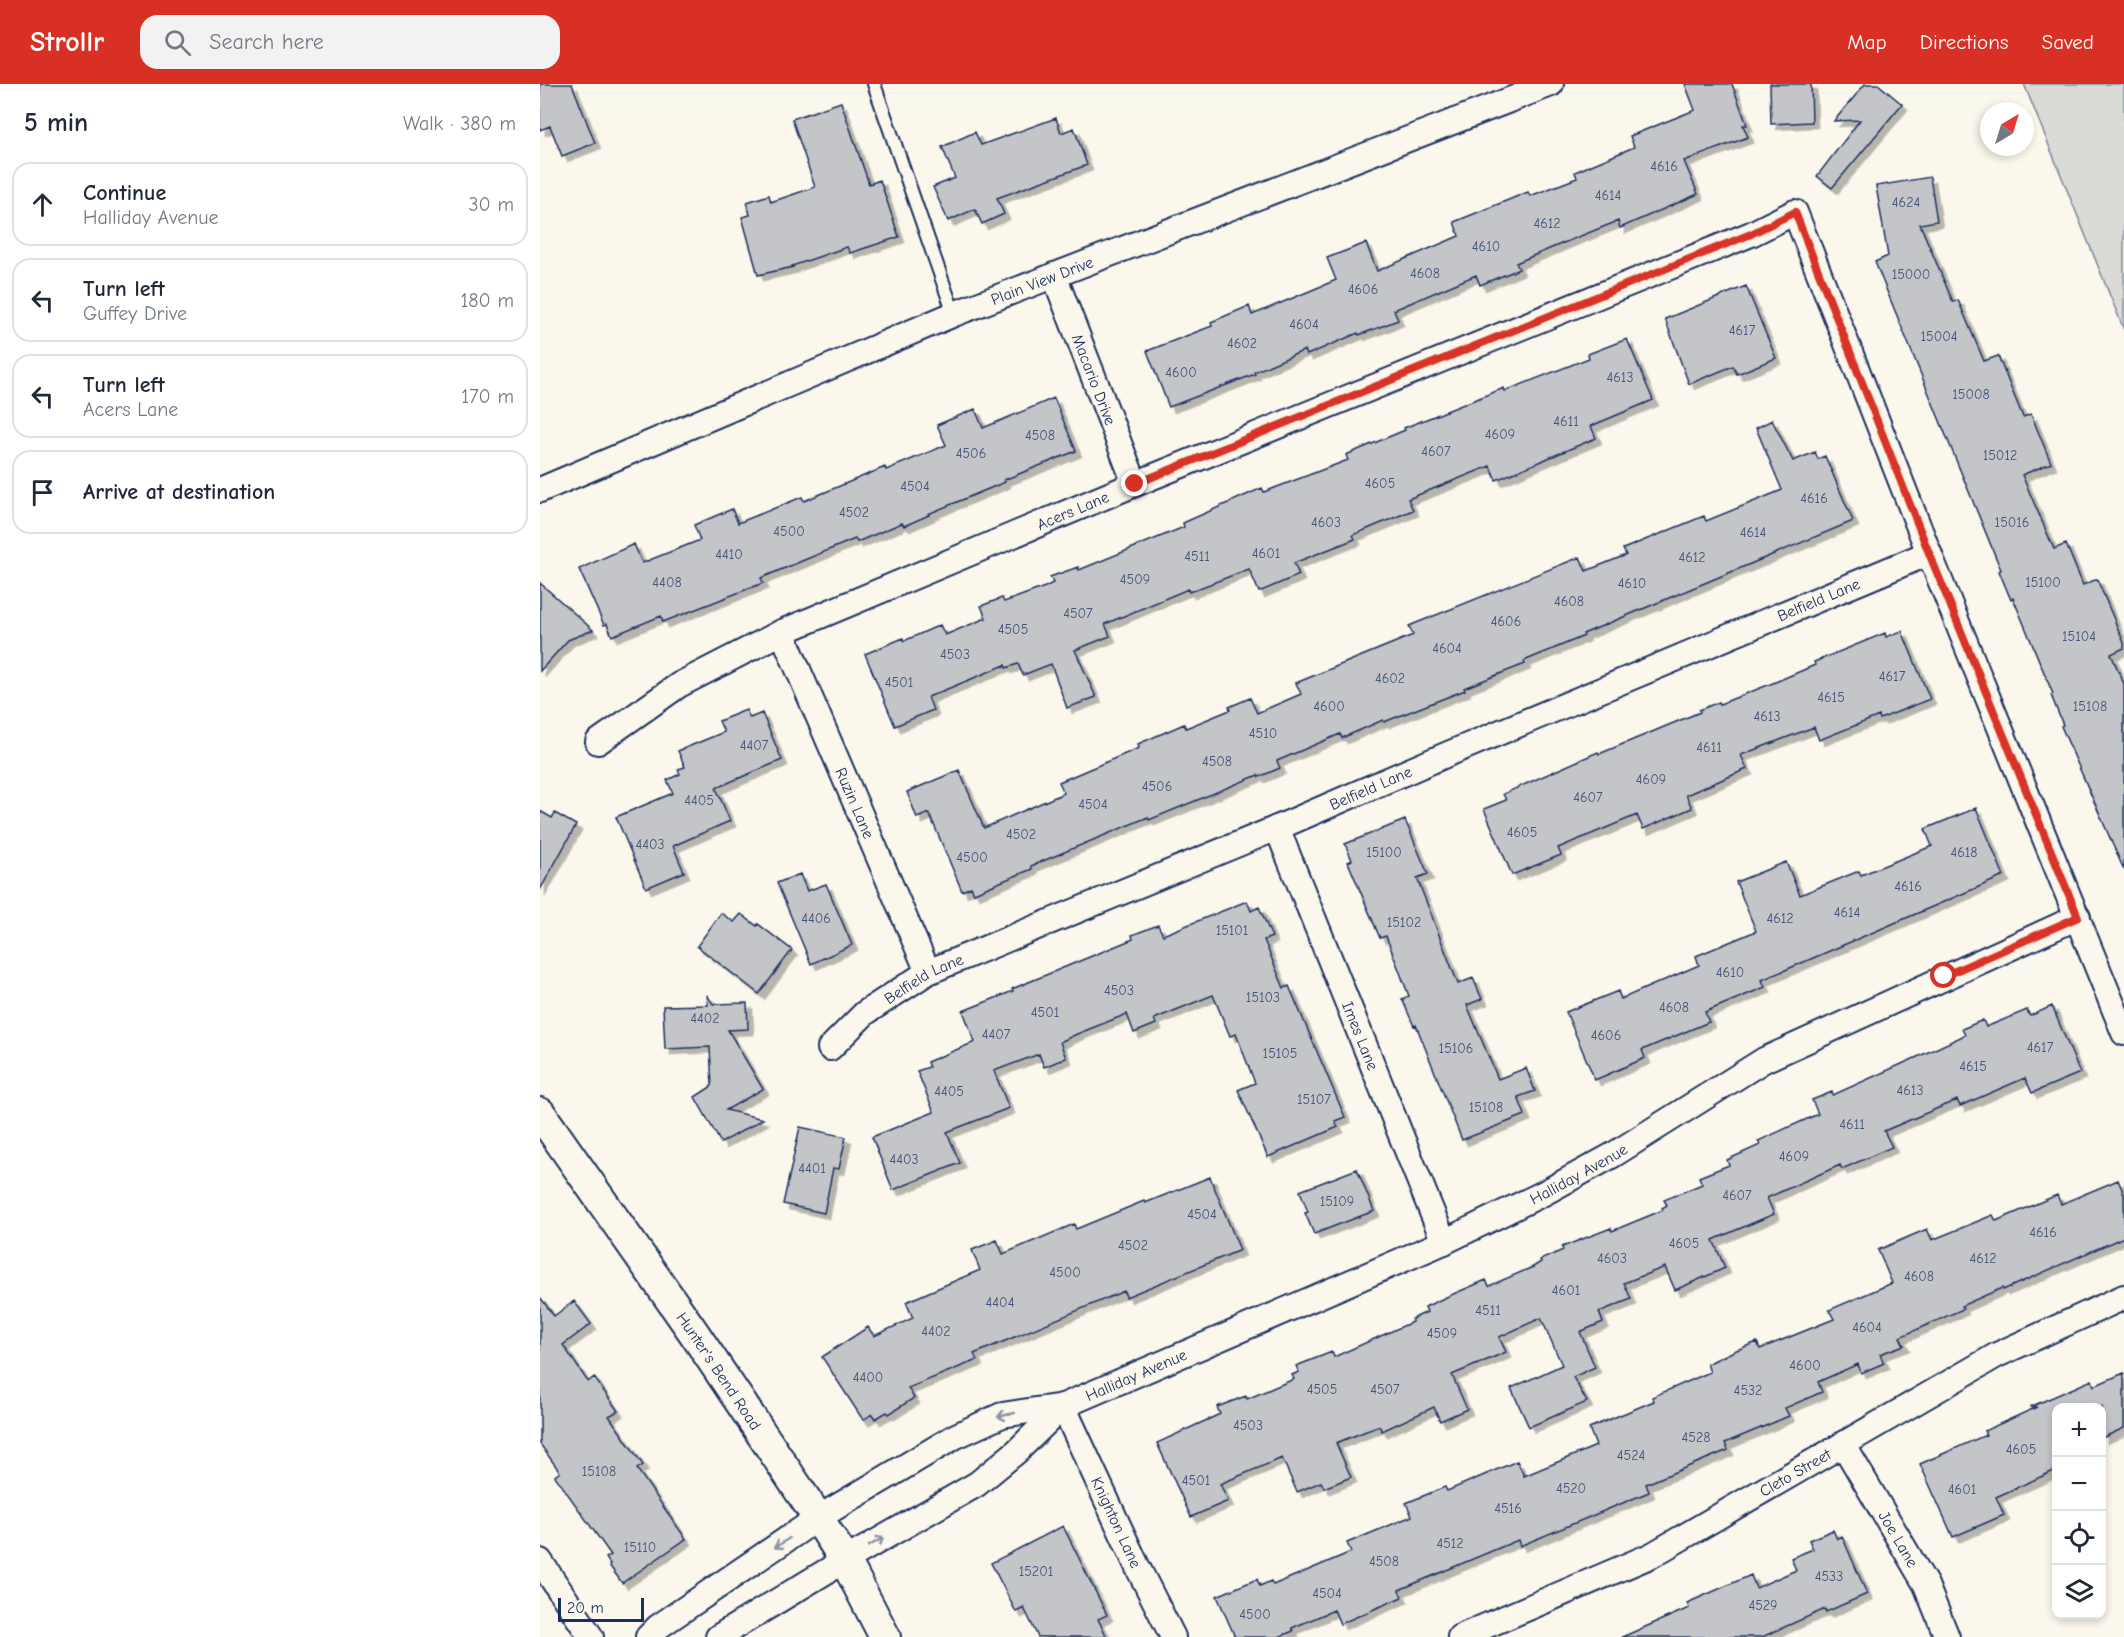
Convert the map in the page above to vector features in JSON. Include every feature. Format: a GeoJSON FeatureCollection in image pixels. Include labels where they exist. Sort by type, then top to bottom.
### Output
{"type":"FeatureCollection","features":[{"type":"Feature","properties":{"kind":"street","name":"Plain View Drive"},"geometry":{"type":"LineString","coordinates":[[540,490],[954,314],[1551,84]]}},
{"type":"Feature","properties":{"kind":"street","name":"Acers Lane"},"geometry":{"type":"LineString","coordinates":[[598,741],[679,685],[782,632],[1135,484],[1751,234],[1795,212],[1929,553]]}},
{"type":"Feature","properties":{"kind":"street","name":"Macario Drive"},"geometry":{"type":"LineString","coordinates":[[1054,275],[1135,484]]}},
{"type":"Feature","properties":{"kind":"street","name":"Belfield Lane"},"geometry":{"type":"LineString","coordinates":[[830,1048],[865,1013],[928,972],[1277,828],[1929,553]]}},
{"type":"Feature","properties":{"kind":"street"},"geometry":{"type":"LineString","coordinates":[[1929,553],[2124,1033]]}},
{"type":"Feature","properties":{"kind":"street","name":"Ruzin Lane"},"geometry":{"type":"LineString","coordinates":[[782,632],[928,972]]}},
{"type":"Feature","properties":{"kind":"street","name":"Imes Lane"},"geometry":{"type":"LineString","coordinates":[[1277,828],[1444,1242]]}},
{"type":"Feature","properties":{"kind":"street","name":"Halliday Avenue"},"geometry":{"type":"LineString","coordinates":[[648,1637],[658,1627],[818,1518],[965,1431],[1002,1415],[1064,1406],[1444,1242],[1544,1193],[1613,1155],[1764,1060],[2078,917]]}},
{"type":"Feature","properties":{"kind":"street","name":"Hunter's Bend Road"},"geometry":{"type":"LineString","coordinates":[[540,1113],[688,1324],[818,1518],[845,1560],[885,1637]]}},
{"type":"Feature","properties":{"kind":"street","name":"Cleto Street"},"geometry":{"type":"LineString","coordinates":[[1460,1637],[1652,1555],[1997,1355],[2124,1297]]}},
{"type":"Feature","properties":{"kind":"street","name":"Halliday Avenue"},"geometry":{"type":"LineString","coordinates":[[718,1637],[977,1484],[1016,1452],[1064,1406]]}},
{"type":"Feature","properties":{"kind":"street","name":"Knighton Lane"},"geometry":{"type":"LineString","coordinates":[[1064,1406],[1138,1568],[1173,1637]]}},
{"type":"Feature","properties":{"kind":"street","name":"Joe Lane"},"geometry":{"type":"LineString","coordinates":[[1842,1444],[1926,1585],[1947,1637]]}},
{"type":"Feature","properties":{"kind":"street"},"geometry":{"type":"LineString","coordinates":[[540,1561],[591,1637]]}},
{"type":"Feature","properties":{"kind":"lane"},"geometry":{"type":"LineString","coordinates":[[874,84],[954,314]]}},
{"type":"Feature","properties":{"kind":"shaded area"},"geometry":{"type":"Polygon","coordinates":[[[2024,84],[2124,84],[2124,330],[2034,109],[2034,102],[2031,102],[2024,84]]]}},
{"type":"Feature","properties":{"kind":"building"},"geometry":{"type":"Polygon","coordinates":[[[540,84],[572,84],[595,143],[562,156],[550,126],[540,130],[540,84]]]}},
{"type":"Feature","properties":{"kind":"building"},"geometry":{"type":"Polygon","coordinates":[[[1685,84],[1732,84],[1747,125],[1743,125],[1748,137],[1684,161],[1698,194],[1620,228],[1618,221],[1573,239],[1516,263],[1519,269],[1480,285],[1476,275],[1394,310],[1398,320],[1359,335],[1358,333],[1307,355],[1305,350],[1254,372],[1255,374],[1169,407],[1147,351],[1212,326],[1211,322],[1249,306],[1252,315],[1336,280],[1327,258],[1366,243],[1377,271],[1459,236],[1454,222],[1528,192],[1530,196],[1577,178],[1575,172],[1634,147],[1630,136],[1695,110],[1685,84]]]}},
{"type":"Feature","properties":{"kind":"building"},"geometry":{"type":"Polygon","coordinates":[[[1770,84],[1811,84],[1812,122],[1771,124],[1770,84]]]}},
{"type":"Feature","properties":{"kind":"building"},"geometry":{"type":"Polygon","coordinates":[[[1865,84],[1878,84],[1902,104],[1832,188],[1817,176],[1860,120],[1834,121],[1865,84]]]}},
{"type":"Feature","properties":{"kind":"building"},"geometry":{"type":"Polygon","coordinates":[[[841,102],[869,184],[880,180],[899,237],[850,253],[847,247],[793,267],[758,275],[742,217],[750,215],[747,202],[769,195],[771,202],[815,187],[792,119],[841,102]]]}},
{"type":"Feature","properties":{"kind":"building"},"geometry":{"type":"Polygon","coordinates":[[[1056,118],[1061,133],[1074,128],[1087,165],[997,198],[1004,214],[982,224],[975,209],[948,221],[933,187],[955,178],[942,147],[975,132],[981,145],[1056,118]]]}},
{"type":"Feature","properties":{"kind":"building"},"geometry":{"type":"Polygon","coordinates":[[[1930,177],[1937,221],[1920,224],[1953,302],[1958,300],[1984,361],[1998,356],[2023,417],[2031,414],[2051,463],[2022,475],[2054,549],[2066,544],[2083,585],[2097,579],[2124,643],[2124,648],[2111,654],[2124,684],[2124,870],[2061,726],[2063,725],[2051,695],[2053,694],[2013,598],[2011,600],[1999,571],[2001,570],[1875,262],[1888,256],[1876,186],[1930,177]]]}},
{"type":"Feature","properties":{"kind":"building"},"geometry":{"type":"Polygon","coordinates":[[[1746,286],[1776,358],[1737,374],[1733,366],[1689,384],[1665,319],[1746,286]]]}},
{"type":"Feature","properties":{"kind":"building"},"geometry":{"type":"Polygon","coordinates":[[[1627,339],[1653,400],[1591,426],[1596,438],[1496,480],[1490,466],[1408,499],[1413,510],[1353,535],[1355,539],[1294,563],[1299,575],[1259,592],[1249,569],[1189,592],[1188,589],[1105,624],[1110,636],[1075,650],[1096,697],[1067,708],[1051,664],[1023,675],[1018,664],[1006,668],[1005,665],[928,697],[933,710],[895,726],[865,654],[903,638],[904,641],[940,625],[945,635],[986,618],[981,606],[1002,598],[1004,602],[1045,587],[1053,583],[1050,577],[1078,567],[1079,570],[1184,527],[1183,523],[1262,488],[1264,492],[1348,460],[1346,455],[1405,430],[1404,428],[1504,388],[1505,391],[1589,358],[1588,354],[1627,339]]]}},
{"type":"Feature","properties":{"kind":"building"},"geometry":{"type":"Polygon","coordinates":[[[1054,398],[1076,451],[1004,480],[1005,482],[904,526],[902,523],[857,542],[855,539],[761,578],[763,583],[663,622],[661,616],[612,636],[607,624],[604,625],[579,569],[634,544],[642,563],[700,540],[694,525],[732,509],[738,523],[802,497],[804,501],[885,467],[886,470],[946,445],[937,425],[975,409],[983,428],[1054,398]]]}},
{"type":"Feature","properties":{"kind":"building"},"geometry":{"type":"Polygon","coordinates":[[[1772,420],[1793,461],[1815,452],[1818,459],[1825,456],[1853,521],[1583,634],[1584,636],[1524,661],[1525,664],[1464,688],[1465,690],[1384,722],[1383,720],[1342,738],[1340,734],[1277,761],[1280,768],[1149,820],[1148,817],[1031,866],[1032,869],[974,893],[971,887],[962,891],[929,813],[917,818],[907,792],[959,770],[984,828],[1064,793],[1059,782],[1139,748],[1138,744],[1184,724],[1186,728],[1230,710],[1229,707],[1250,698],[1257,713],[1301,694],[1296,683],[1413,635],[1409,626],[1580,557],[1586,571],[1626,555],[1623,549],[1704,516],[1706,521],[1782,490],[1756,428],[1772,420]]]}},
{"type":"Feature","properties":{"kind":"building"},"geometry":{"type":"Polygon","coordinates":[[[540,583],[593,630],[568,640],[540,671],[540,583]]]}},
{"type":"Feature","properties":{"kind":"building"},"geometry":{"type":"Polygon","coordinates":[[[1902,631],[1930,699],[1819,740],[1814,727],[1741,755],[1747,769],[1686,795],[1692,808],[1643,829],[1637,815],[1558,848],[1561,855],[1512,875],[1484,809],[1506,800],[1503,794],[1598,752],[1599,754],[1700,712],[1699,710],[1773,683],[1815,665],[1814,662],[1885,633],[1886,637],[1902,631]]]}},
{"type":"Feature","properties":{"kind":"building"},"geometry":{"type":"Polygon","coordinates":[[[746,710],[750,718],[762,713],[782,760],[716,788],[730,821],[673,846],[684,872],[646,888],[616,817],[673,793],[667,780],[680,774],[678,769],[685,767],[678,751],[724,732],[719,721],[746,710]]]}},
{"type":"Feature","properties":{"kind":"building"},"geometry":{"type":"Polygon","coordinates":[[[1976,808],[2004,876],[1762,980],[1765,987],[1705,1012],[1709,1022],[1642,1050],[1645,1058],[1595,1080],[1566,1012],[1618,991],[1621,999],[1699,965],[1696,956],[1756,931],[1736,882],[1786,862],[1800,895],[1859,871],[1861,875],[1932,846],[1925,829],[1976,808]]]}},
{"type":"Feature","properties":{"kind":"building"},"geometry":{"type":"Polygon","coordinates":[[[540,811],[552,818],[555,813],[576,825],[540,890],[540,811]]]}},
{"type":"Feature","properties":{"kind":"building"},"geometry":{"type":"Polygon","coordinates":[[[1405,820],[1428,874],[1417,878],[1458,984],[1473,978],[1482,999],[1467,1005],[1498,1079],[1526,1068],[1535,1091],[1518,1097],[1525,1115],[1462,1140],[1416,1025],[1414,1026],[1402,999],[1409,996],[1386,936],[1380,938],[1348,862],[1352,860],[1345,844],[1405,820]]]}},
{"type":"Feature","properties":{"kind":"building"},"geometry":{"type":"Polygon","coordinates":[[[800,874],[807,891],[826,884],[852,945],[811,964],[777,883],[800,874]]]}},
{"type":"Feature","properties":{"kind":"building"},"geometry":{"type":"Polygon","coordinates":[[[1247,901],[1251,911],[1259,907],[1272,937],[1264,940],[1284,988],[1289,986],[1345,1117],[1335,1121],[1338,1127],[1268,1157],[1238,1090],[1255,1083],[1236,1034],[1230,1036],[1213,995],[1154,1019],[1156,1024],[1134,1033],[1127,1014],[1077,1034],[1060,1042],[1066,1058],[1044,1067],[1039,1054],[994,1071],[1009,1108],[947,1132],[960,1163],[893,1190],[872,1137],[934,1112],[917,1071],[929,1067],[927,1062],[975,1042],[963,1011],[1133,939],[1132,935],[1158,925],[1163,935],[1247,901]]]}},
{"type":"Feature","properties":{"kind":"building"},"geometry":{"type":"Polygon","coordinates":[[[721,913],[734,922],[741,914],[792,950],[759,994],[697,946],[721,913]]]}},
{"type":"Feature","properties":{"kind":"building"},"geometry":{"type":"Polygon","coordinates":[[[707,995],[713,1004],[747,1003],[748,1029],[728,1030],[763,1089],[726,1110],[763,1119],[721,1143],[695,1097],[712,1086],[710,1047],[665,1049],[663,1006],[708,1005],[707,995]]]}},
{"type":"Feature","properties":{"kind":"building"},"geometry":{"type":"Polygon","coordinates":[[[2052,1006],[2080,1073],[2032,1093],[2025,1078],[1960,1106],[1957,1100],[1884,1131],[1892,1147],[1842,1169],[1840,1165],[1767,1198],[1774,1214],[1713,1240],[1725,1268],[1675,1290],[1665,1267],[1624,1283],[1631,1299],[1599,1312],[1603,1322],[1580,1332],[1595,1367],[1573,1377],[1587,1402],[1529,1427],[1511,1388],[1562,1365],[1541,1318],[1499,1337],[1506,1352],[1452,1375],[1467,1409],[1440,1421],[1434,1407],[1382,1431],[1379,1426],[1336,1443],[1351,1477],[1324,1488],[1321,1482],[1297,1492],[1282,1458],[1220,1484],[1228,1501],[1191,1517],[1157,1443],[1220,1414],[1217,1407],[1246,1396],[1247,1399],[1294,1379],[1292,1375],[1299,1372],[1296,1366],[1332,1352],[1334,1357],[1412,1322],[1412,1319],[1427,1312],[1425,1307],[1444,1298],[1486,1280],[1489,1286],[1533,1267],[1541,1262],[1540,1260],[1563,1250],[1562,1247],[1611,1228],[1612,1231],[1663,1210],[1662,1208],[1667,1205],[1664,1200],[1702,1184],[1699,1177],[1729,1165],[1727,1160],[1760,1145],[1758,1141],[1818,1114],[1812,1100],[1832,1092],[1833,1095],[1965,1035],[1962,1029],[1983,1020],[1986,1027],[2027,1010],[2030,1016],[2052,1006]]]}},
{"type":"Feature","properties":{"kind":"building"},"geometry":{"type":"Polygon","coordinates":[[[800,1127],[846,1137],[839,1169],[833,1168],[824,1213],[783,1204],[800,1127]]]}},
{"type":"Feature","properties":{"kind":"building"},"geometry":{"type":"Polygon","coordinates":[[[1357,1169],[1374,1211],[1314,1234],[1305,1213],[1308,1212],[1300,1191],[1357,1169]]]}},
{"type":"Feature","properties":{"kind":"building"},"geometry":{"type":"Polygon","coordinates":[[[1210,1177],[1240,1250],[1126,1297],[1124,1291],[974,1354],[977,1360],[908,1388],[914,1398],[889,1414],[887,1412],[875,1419],[872,1414],[863,1420],[822,1357],[868,1327],[874,1336],[913,1318],[906,1302],[980,1270],[972,1250],[997,1240],[1003,1254],[1074,1224],[1076,1229],[1210,1177]]]}},
{"type":"Feature","properties":{"kind":"building"},"geometry":{"type":"Polygon","coordinates":[[[2118,1180],[2124,1194],[2124,1237],[1961,1306],[1963,1309],[1900,1337],[1904,1345],[1880,1354],[1884,1363],[1861,1373],[1858,1364],[1818,1382],[1822,1392],[1785,1408],[1789,1416],[1725,1443],[1728,1450],[1646,1484],[1649,1492],[1520,1546],[1518,1540],[1399,1590],[1402,1597],[1340,1624],[1334,1610],[1292,1628],[1293,1631],[1279,1637],[1235,1637],[1217,1596],[1257,1579],[1260,1586],[1271,1581],[1273,1585],[1351,1552],[1347,1543],[1412,1516],[1406,1503],[1445,1487],[1447,1491],[1517,1461],[1524,1476],[1596,1446],[1589,1428],[1654,1401],[1652,1397],[1710,1372],[1707,1364],[1734,1351],[1757,1342],[1760,1349],[1834,1319],[1829,1310],[1892,1283],[1878,1250],[1927,1229],[1932,1240],[1993,1215],[1996,1221],[2057,1195],[2061,1204],[2118,1180]]]}},
{"type":"Feature","properties":{"kind":"building"},"geometry":{"type":"Polygon","coordinates":[[[540,1297],[554,1316],[574,1301],[591,1324],[563,1345],[588,1382],[594,1377],[618,1411],[609,1416],[643,1465],[637,1469],[686,1539],[622,1583],[606,1558],[611,1555],[555,1476],[560,1472],[540,1444],[540,1297]]]}},
{"type":"Feature","properties":{"kind":"building"},"geometry":{"type":"Polygon","coordinates":[[[2124,1373],[2124,1428],[2106,1436],[2106,1403],[2052,1403],[2052,1472],[1996,1497],[2004,1515],[1953,1537],[1920,1464],[1986,1435],[1984,1431],[2037,1407],[2030,1407],[2092,1380],[2094,1386],[2124,1373]]]}},
{"type":"Feature","properties":{"kind":"building"},"geometry":{"type":"Polygon","coordinates":[[[1063,1526],[1107,1615],[1098,1619],[1107,1637],[1038,1637],[1024,1608],[1016,1612],[991,1563],[1063,1526]]]}},
{"type":"Feature","properties":{"kind":"building"},"geometry":{"type":"Polygon","coordinates":[[[1833,1530],[1837,1539],[1842,1536],[1867,1594],[1826,1612],[1825,1609],[1762,1637],[1622,1637],[1689,1608],[1687,1603],[1751,1575],[1756,1588],[1796,1570],[1791,1558],[1813,1549],[1809,1540],[1833,1530]]]}},
{"type":"Feature","properties":{"kind":"route"},"geometry":{"type":"LineString","coordinates":[[1135,484],[1751,234],[1795,212],[1929,553],[2078,917],[1944,976]]}}]}
